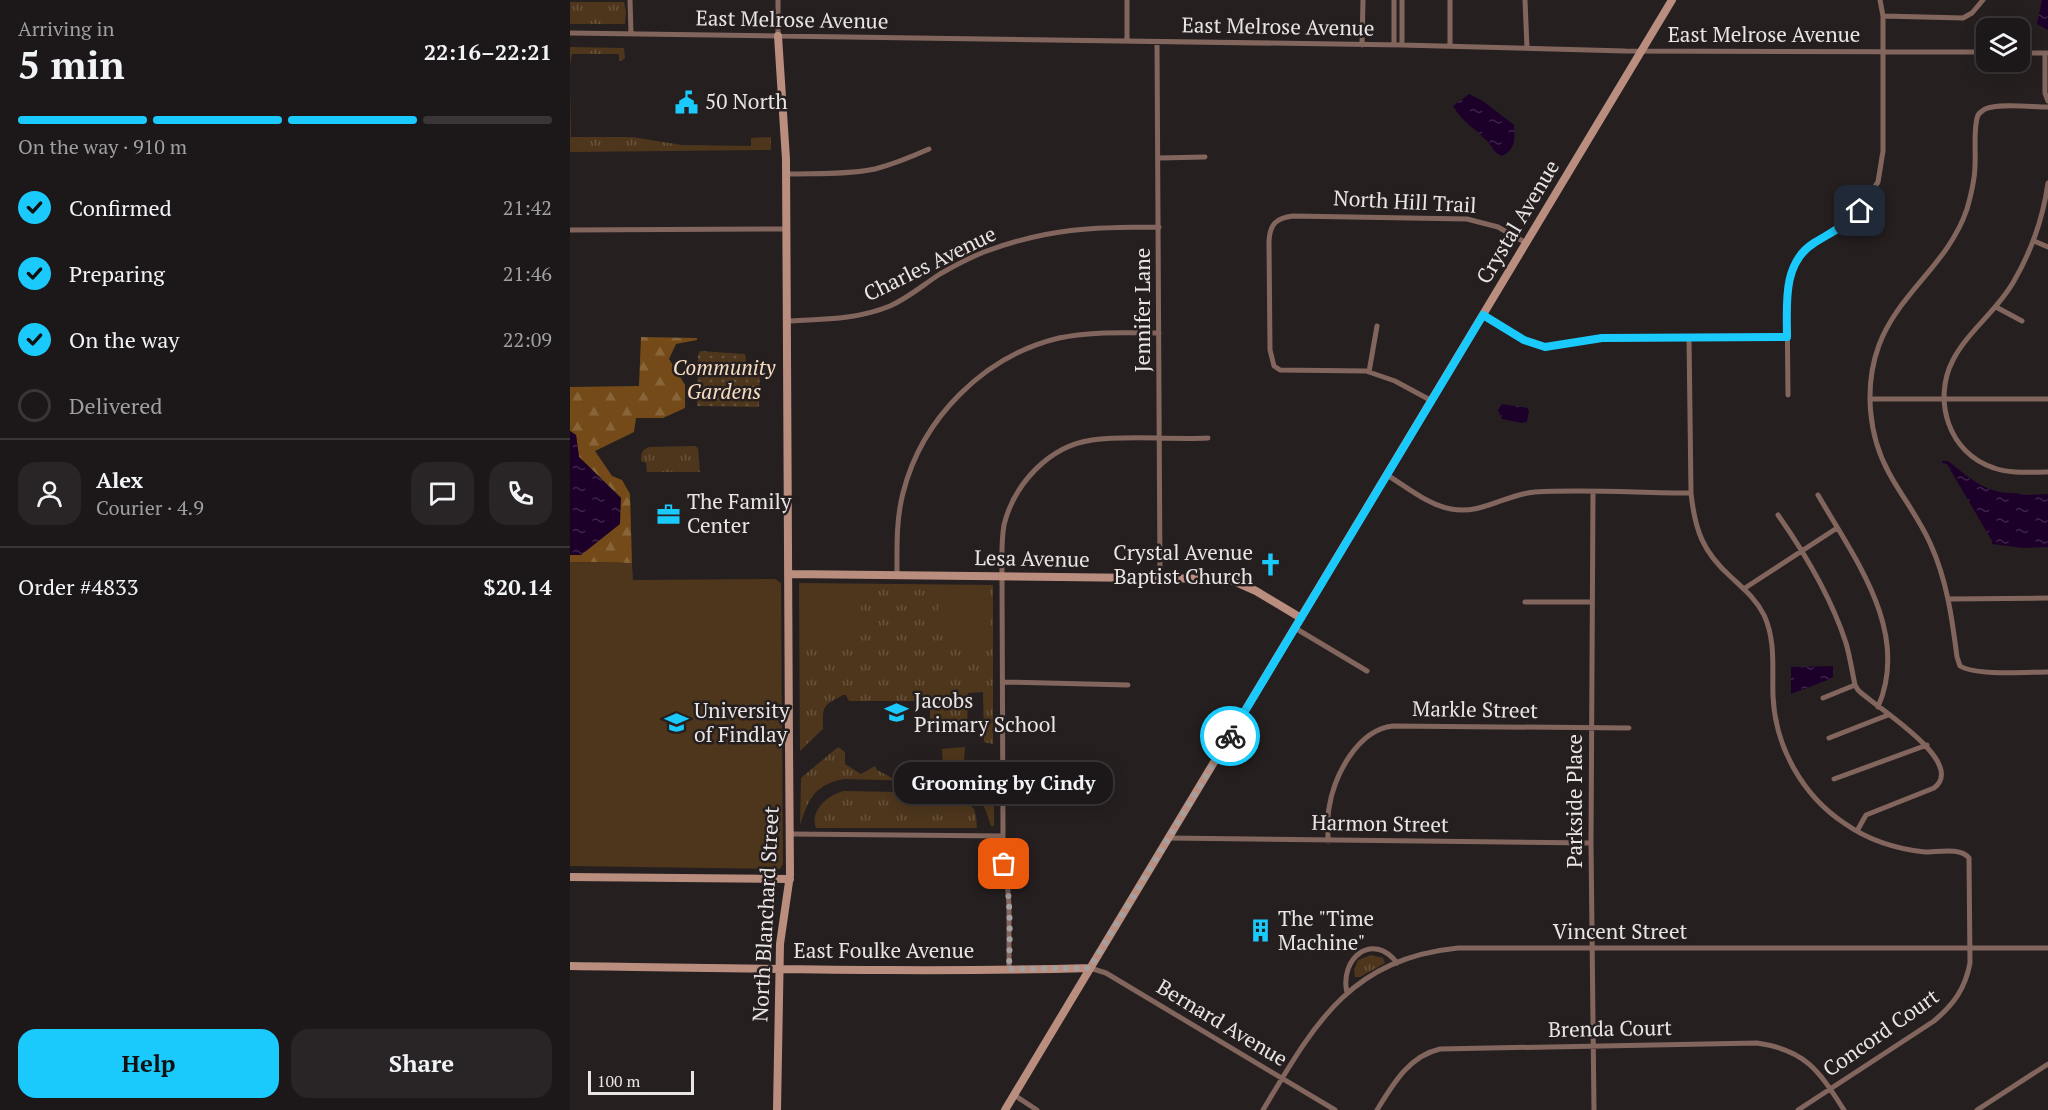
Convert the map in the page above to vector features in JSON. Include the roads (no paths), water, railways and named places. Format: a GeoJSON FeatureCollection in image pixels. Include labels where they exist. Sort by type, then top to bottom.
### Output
{"type":"FeatureCollection","features":[{"type":"Feature","properties":{"kind":"street"},"geometry":{"type":"LineString","coordinates":[[630,0],[631,34]]}},
{"type":"Feature","properties":{"kind":"street","name":"North Blanchard Street"},"geometry":{"type":"LineString","coordinates":[[777,1110],[779,968],[782,928],[790,879],[791,834],[786,174],[778,0]]}},
{"type":"Feature","properties":{"kind":"street"},"geometry":{"type":"LineString","coordinates":[[1127,0],[1127,41]]}},
{"type":"Feature","properties":{"kind":"street"},"geometry":{"type":"LineString","coordinates":[[1362,45],[1363,0]]}},
{"type":"Feature","properties":{"kind":"street"},"geometry":{"type":"LineString","coordinates":[[1394,0],[1394,45]]}},
{"type":"Feature","properties":{"kind":"street"},"geometry":{"type":"LineString","coordinates":[[1402,0],[1402,45]]}},
{"type":"Feature","properties":{"kind":"street"},"geometry":{"type":"LineString","coordinates":[[1450,0],[1450,46]]}},
{"type":"Feature","properties":{"kind":"street"},"geometry":{"type":"LineString","coordinates":[[1525,0],[1527,48]]}},
{"type":"Feature","properties":{"kind":"street","name":"Crystal Avenue"},"geometry":{"type":"LineString","coordinates":[[1005,1110],[1672,0]]}},
{"type":"Feature","properties":{"kind":"street"},"geometry":{"type":"LineString","coordinates":[[1788,395],[1788,284],[1795,264],[1811,244],[1856,215],[1878,182],[1883,151],[1883,16],[1880,0]]}},
{"type":"Feature","properties":{"kind":"street"},"geometry":{"type":"LineString","coordinates":[[1883,16],[1963,18],[1972,14],[1983,0]]}},
{"type":"Feature","properties":{"kind":"street","name":"East Melrose Avenue"},"geometry":{"type":"LineString","coordinates":[[570,33],[1402,45],[1641,51],[1976,52]]}},
{"type":"Feature","properties":{"kind":"street","name":"Jennifer Lane"},"geometry":{"type":"LineString","coordinates":[[1157,42],[1160,578]]}},
{"type":"Feature","properties":{"kind":"street"},"geometry":{"type":"LineString","coordinates":[[2030,52],[2047,52],[2045,93],[2048,101]]}},
{"type":"Feature","properties":{"kind":"street"},"geometry":{"type":"LineString","coordinates":[[2048,106],[1987,108],[1980,113],[1977,122],[1972,189],[1961,224],[1940,260],[1905,299],[1888,326],[1874,361],[1871,399],[1873,435],[1876,445],[1889,474],[1930,542],[1941,571],[1949,599],[1960,666],[1986,672],[2048,672]]}},
{"type":"Feature","properties":{"kind":"street"},"geometry":{"type":"LineString","coordinates":[[786,174],[873,169],[929,149]]}},
{"type":"Feature","properties":{"kind":"street"},"geometry":{"type":"LineString","coordinates":[[1159,158],[1205,157]]}},
{"type":"Feature","properties":{"kind":"street"},"geometry":{"type":"LineString","coordinates":[[2048,183],[2041,220],[2034,241],[2013,284],[1953,358],[1945,383],[1944,399],[1947,422],[1954,437],[1968,454],[1981,463],[2001,470],[2048,472]]}},
{"type":"Feature","properties":{"kind":"street","name":"North Hill Trail"},"geometry":{"type":"LineString","coordinates":[[1369,372],[1280,370],[1274,366],[1270,350],[1269,241],[1271,226],[1277,219],[1319,215],[1467,219],[1498,227],[1526,243]]}},
{"type":"Feature","properties":{"kind":"street","name":"Charles Avenue"},"geometry":{"type":"LineString","coordinates":[[787,321],[839,319],[870,313],[904,299],[940,274],[968,259],[1044,233],[1103,227],[1159,227]]}},
{"type":"Feature","properties":{"kind":"street"},"geometry":{"type":"LineString","coordinates":[[570,230],[786,229]]}},
{"type":"Feature","properties":{"kind":"street"},"geometry":{"type":"LineString","coordinates":[[2034,241],[2048,247]]}},
{"type":"Feature","properties":{"kind":"street"},"geometry":{"type":"LineString","coordinates":[[1996,307],[2022,321]]}},
{"type":"Feature","properties":{"kind":"street"},"geometry":{"type":"LineString","coordinates":[[1483,315],[1524,340],[1545,347],[1602,338],[1787,337]]}},
{"type":"Feature","properties":{"kind":"street"},"geometry":{"type":"LineString","coordinates":[[1377,326],[1369,372],[1395,381],[1432,401]]}},
{"type":"Feature","properties":{"kind":"street"},"geometry":{"type":"LineString","coordinates":[[897,575],[899,514],[909,472],[928,434],[963,391],[999,363],[1040,343],[1081,334],[1160,333]]}},
{"type":"Feature","properties":{"kind":"street"},"geometry":{"type":"LineString","coordinates":[[1689,338],[1691,493],[1698,533],[1712,557],[1744,588],[1761,610],[1770,632],[1775,716],[1789,759],[1815,797],[1836,817],[1857,831],[1866,815],[1940,784],[1942,778],[1940,764],[1927,745],[1863,695],[1855,685],[1844,640],[1823,589],[1802,550],[1778,515]]}},
{"type":"Feature","properties":{"kind":"street"},"geometry":{"type":"LineString","coordinates":[[1871,399],[2048,399]]}},
{"type":"Feature","properties":{"kind":"street"},"geometry":{"type":"LineString","coordinates":[[1009,969],[1009,905],[1003,836],[1002,576],[1003,536],[1007,516],[1020,489],[1041,465],[1057,453],[1083,442],[1103,439],[1208,438]]}},
{"type":"Feature","properties":{"kind":"street"},"geometry":{"type":"LineString","coordinates":[[1387,475],[1434,503],[1464,511],[1484,508],[1519,494],[1535,492],[1691,493]]}},
{"type":"Feature","properties":{"kind":"street","name":"Parkside Place"},"geometry":{"type":"LineString","coordinates":[[1593,492],[1591,843],[1594,1110]]}},
{"type":"Feature","properties":{"kind":"street"},"geometry":{"type":"LineString","coordinates":[[1818,495],[1854,552],[1885,627],[1887,678],[1884,694],[1878,707]]}},
{"type":"Feature","properties":{"kind":"street"},"geometry":{"type":"LineString","coordinates":[[1744,588],[1837,528]]}},
{"type":"Feature","properties":{"kind":"street","name":"Lesa Avenue"},"geometry":{"type":"LineString","coordinates":[[788,574],[1234,580],[1301,618]]}},
{"type":"Feature","properties":{"kind":"street"},"geometry":{"type":"LineString","coordinates":[[1949,599],[2048,598]]}},
{"type":"Feature","properties":{"kind":"street"},"geometry":{"type":"LineString","coordinates":[[1525,603],[1592,602]]}},
{"type":"Feature","properties":{"kind":"street"},"geometry":{"type":"LineString","coordinates":[[1295,628],[1367,671]]}},
{"type":"Feature","properties":{"kind":"street"},"geometry":{"type":"LineString","coordinates":[[1003,682],[1128,685]]}},
{"type":"Feature","properties":{"kind":"street"},"geometry":{"type":"LineString","coordinates":[[1823,698],[1855,685]]}},
{"type":"Feature","properties":{"kind":"street"},"geometry":{"type":"LineString","coordinates":[[1829,738],[1888,715]]}},
{"type":"Feature","properties":{"kind":"street","name":"Markle Street"},"geometry":{"type":"LineString","coordinates":[[1328,841],[1330,801],[1348,758],[1372,732],[1393,726],[1629,728]]}},
{"type":"Feature","properties":{"kind":"street"},"geometry":{"type":"LineString","coordinates":[[1834,779],[1927,745]]}},
{"type":"Feature","properties":{"kind":"street"},"geometry":{"type":"LineString","coordinates":[[1003,789],[1061,791]]}},
{"type":"Feature","properties":{"kind":"street","name":"Concord Court"},"geometry":{"type":"LineString","coordinates":[[1798,1110],[1934,1021],[1952,1006],[1960,995],[1967,976],[1970,948],[1969,863],[1966,854],[1961,851],[1927,852],[1905,849],[1880,842],[1857,831]]}},
{"type":"Feature","properties":{"kind":"street"},"geometry":{"type":"LineString","coordinates":[[791,834],[1003,836]]}},
{"type":"Feature","properties":{"kind":"street","name":"Harmon Street"},"geometry":{"type":"LineString","coordinates":[[1168,838],[1591,843]]}},
{"type":"Feature","properties":{"kind":"street"},"geometry":{"type":"LineString","coordinates":[[570,877],[790,879]]}},
{"type":"Feature","properties":{"kind":"street","name":"Vincent Street"},"geometry":{"type":"LineString","coordinates":[[1263,1110],[1316,1025],[1333,1005],[1367,979],[1396,963],[1429,952],[1458,948],[2048,948]]}},
{"type":"Feature","properties":{"kind":"street"},"geometry":{"type":"LineString","coordinates":[[1347,993],[1345,980],[1348,965],[1360,953],[1370,949],[1382,950],[1389,953],[1396,963]]}},
{"type":"Feature","properties":{"kind":"street","name":"East Foulke Avenue"},"geometry":{"type":"LineString","coordinates":[[570,966],[1090,968]]}},
{"type":"Feature","properties":{"kind":"street","name":"Bernard Avenue"},"geometry":{"type":"LineString","coordinates":[[1090,968],[1106,973],[1335,1110]]}},
{"type":"Feature","properties":{"kind":"street","name":"Brenda Court"},"geometry":{"type":"LineString","coordinates":[[1377,1110],[1402,1073],[1419,1058],[1434,1050],[1765,1044],[1782,1048],[1804,1060],[1818,1072],[1844,1110]]}},
{"type":"Feature","properties":{"kind":"street"},"geometry":{"type":"LineString","coordinates":[[1977,1110],[2048,1064]]}},
{"type":"Feature","properties":{"kind":"street"},"geometry":{"type":"LineString","coordinates":[[1014,1095],[1037,1110]]}},
{"type":"Feature","properties":{"kind":"water"},"geometry":{"type":"Polygon","coordinates":[[[2042,0],[2048,0],[2048,30],[2037,24],[2042,0]]]}},
{"type":"Feature","properties":{"kind":"water"},"geometry":{"type":"Polygon","coordinates":[[[1469,94],[1483,101],[1514,125],[1512,147],[1502,156],[1495,152],[1453,106],[1469,94]]]}},
{"type":"Feature","properties":{"kind":"water"},"geometry":{"type":"Polygon","coordinates":[[[1502,404],[1528,408],[1527,422],[1502,419],[1498,410],[1502,404]]]}},
{"type":"Feature","properties":{"kind":"water"},"geometry":{"type":"Polygon","coordinates":[[[570,431],[576,435],[579,457],[621,498],[620,524],[581,555],[570,555],[570,431]]]}},
{"type":"Feature","properties":{"kind":"water"},"geometry":{"type":"Polygon","coordinates":[[[1942,461],[1948,461],[1989,489],[2024,495],[2048,494],[2048,547],[2023,548],[1992,544],[1947,464],[1942,461]]]}},
{"type":"Feature","properties":{"kind":"water"},"geometry":{"type":"Polygon","coordinates":[[[1833,666],[1833,678],[1791,694],[1791,667],[1833,666]]]}},
{"type":"Feature","properties":{"kind":"place","name":"50 North"},"geometry":{"type":"Point","coordinates":[687,102]}},
{"type":"Feature","properties":{"kind":"place","name":"The Family Center"},"geometry":{"type":"Point","coordinates":[669,514]}},
{"type":"Feature","properties":{"kind":"place","name":"Crystal Avenue Baptist Church"},"geometry":{"type":"Point","coordinates":[1271,565]}},
{"type":"Feature","properties":{"kind":"place","name":"Jacobs Primary School"},"geometry":{"type":"Point","coordinates":[896,713]}},
{"type":"Feature","properties":{"kind":"place","name":"University of Findlay"},"geometry":{"type":"Point","coordinates":[676,723]}},
{"type":"Feature","properties":{"kind":"place","name":"Grooming by Cindy"},"geometry":{"type":"Point","coordinates":[1004,864]}},
{"type":"Feature","properties":{"kind":"place","name":"The \"Time Machine\""},"geometry":{"type":"Point","coordinates":[1260,931]}},
{"type":"Feature","properties":{"kind":"park label","name":"Community Gardens"},"geometry":{"type":"Point","coordinates":[724,380]}}]}
